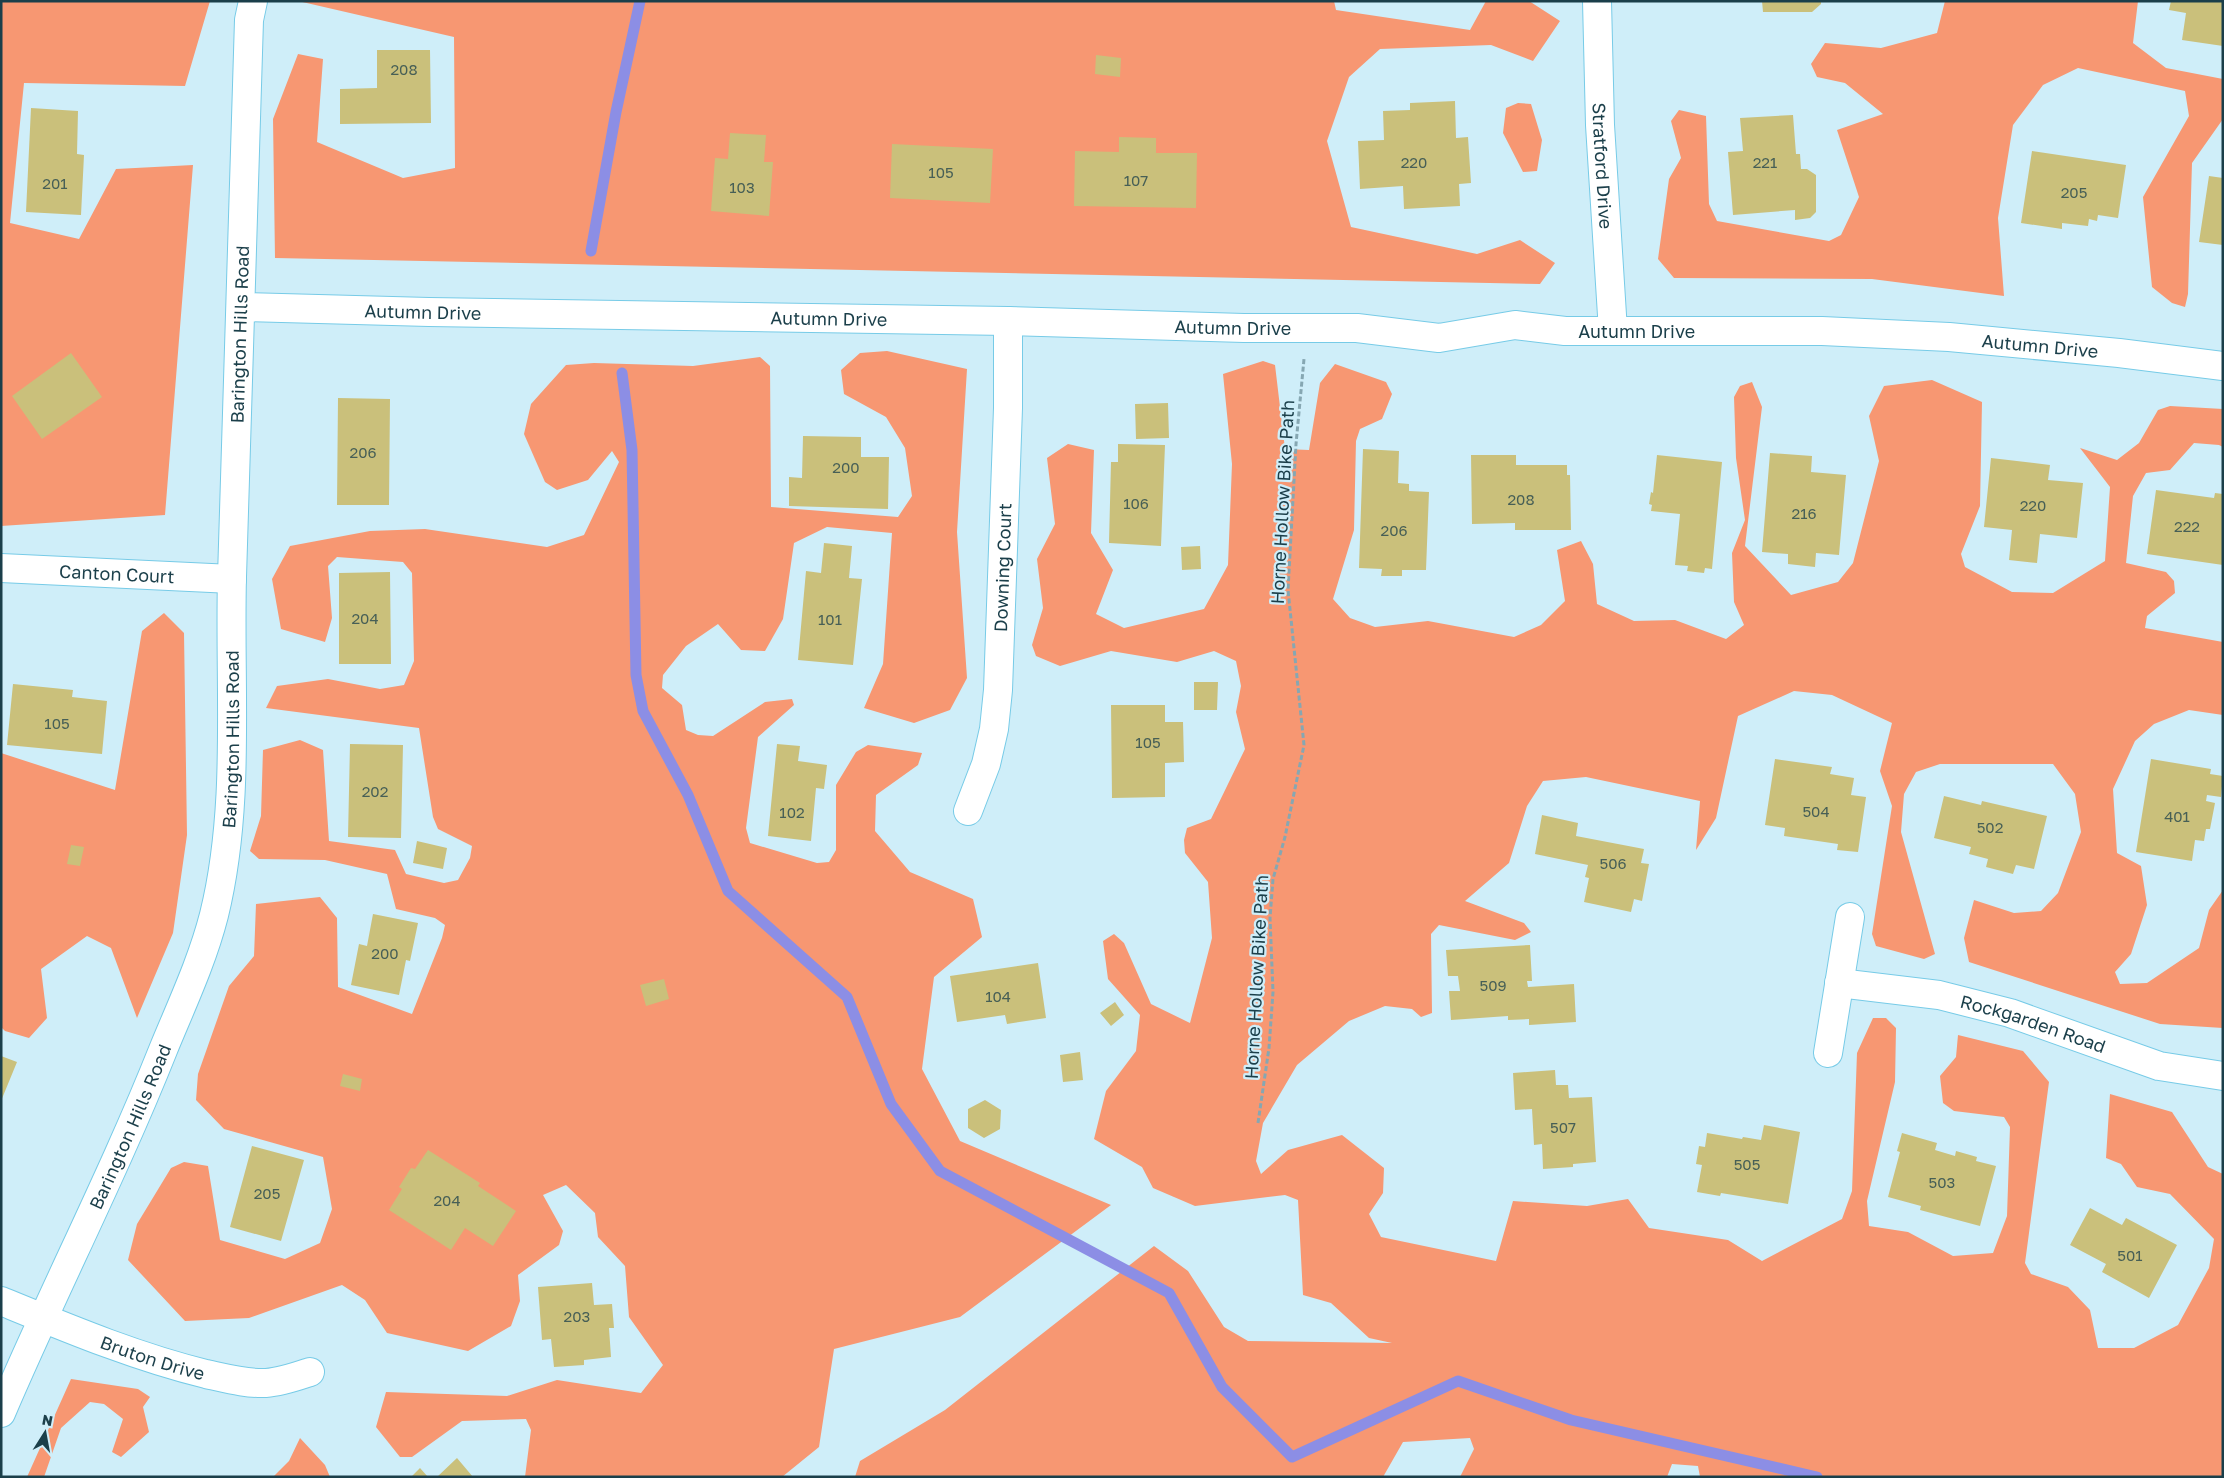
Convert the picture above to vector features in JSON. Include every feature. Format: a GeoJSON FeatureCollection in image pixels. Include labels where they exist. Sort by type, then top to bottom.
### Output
{"type":"FeatureCollection","features":[{"type":"Feature","properties":{"kind":"street","name":"Stratford Drive"},"geometry":{"type":"LineString","coordinates":[[1597,1],[1600,125],[1613,331]]}},
{"type":"Feature","properties":{"kind":"street","name":"Barington Hills Road"},"geometry":{"type":"LineString","coordinates":[[1,1413],[42,1318],[142,1104],[203,953],[214,915],[225,863],[231,784],[232,579],[251,11]]}},
{"type":"Feature","properties":{"kind":"street","name":"Autumn Drive"},"geometry":{"type":"LineString","coordinates":[[241,307],[429,312],[1008,321],[1244,328],[1307,326],[1358,328],[1439,338],[1515,325],[1564,331],[1822,331],[1949,338],[2120,353],[2223,366]]}},
{"type":"Feature","properties":{"kind":"street","name":"Downing Court"},"geometry":{"type":"LineString","coordinates":[[968,811],[986,764],[994,729],[998,690],[1008,417],[1008,321]]}},
{"type":"Feature","properties":{"kind":"street","name":"Canton Court"},"geometry":{"type":"LineString","coordinates":[[1,568],[232,579]]}},
{"type":"Feature","properties":{"kind":"street"},"geometry":{"type":"LineString","coordinates":[[1828,1052],[1850,917]]}},
{"type":"Feature","properties":{"kind":"street","name":"Rockgarden Road"},"geometry":{"type":"LineString","coordinates":[[1839,983],[1939,995],[2010,1013],[2159,1066],[2223,1076]]}},
{"type":"Feature","properties":{"kind":"street","name":"Bruton Drive"},"geometry":{"type":"LineString","coordinates":[[1,1301],[158,1360],[231,1380],[265,1383],[288,1380],[310,1372]]}},
{"type":"Feature","properties":{"kind":"path","name":"Horne Hollow Bike Path"},"geometry":{"type":"LineString","coordinates":[[1258,1122],[1268,1057],[1273,992],[1270,918],[1273,879],[1285,837],[1304,745],[1288,590],[1296,444],[1307,326]]}},
{"type":"Feature","properties":{"kind":"shaded area"},"geometry":{"type":"Polygon","coordinates":[[[1,1],[210,1],[185,86],[24,83],[10,223],[79,239],[116,169],[193,165],[165,515],[1,526],[1,1]]]}},
{"type":"Feature","properties":{"kind":"shaded area"},"geometry":{"type":"Polygon","coordinates":[[[298,1],[1334,1],[1336,10],[1470,30],[1486,1],[1529,1],[1560,21],[1533,61],[1491,45],[1380,49],[1349,77],[1327,141],[1351,227],[1477,254],[1520,240],[1555,263],[1540,284],[275,258],[273,119],[298,54],[323,59],[317,142],[403,178],[455,168],[454,37],[298,1]]]}},
{"type":"Feature","properties":{"kind":"shaded area"},"geometry":{"type":"Polygon","coordinates":[[[1945,1],[2138,1],[2133,43],[2166,68],[2223,79],[2223,119],[2192,163],[2188,294],[2185,307],[2172,303],[2152,287],[2143,197],[2189,116],[2185,91],[2078,68],[2043,85],[2013,125],[1998,218],[2004,296],[1872,279],[1674,278],[1658,259],[1669,179],[1681,158],[1671,121],[1679,110],[1706,116],[1709,204],[1717,221],[1829,241],[1841,235],[1859,197],[1837,130],[1883,114],[1845,83],[1817,77],[1811,64],[1825,43],[1881,48],[1937,33],[1945,1]]]}},
{"type":"Feature","properties":{"kind":"shaded area"},"geometry":{"type":"Polygon","coordinates":[[[1518,103],[1531,104],[1542,140],[1537,171],[1523,172],[1503,133],[1506,108],[1518,103]]]}},
{"type":"Feature","properties":{"kind":"shaded area"},"geometry":{"type":"Polygon","coordinates":[[[887,351],[967,369],[957,532],[967,678],[950,710],[914,723],[864,708],[883,664],[892,533],[827,527],[794,543],[783,619],[765,651],[741,650],[718,624],[686,646],[663,675],[662,688],[682,705],[686,730],[698,735],[713,736],[765,702],[792,699],[794,705],[758,737],[746,828],[750,843],[817,863],[829,862],[836,850],[836,785],[856,752],[868,745],[922,753],[918,765],[876,795],[875,831],[910,872],[973,899],[982,937],[934,977],[922,1069],[960,1141],[1111,1205],[960,1317],[834,1349],[819,1447],[782,1477],[525,1477],[531,1430],[526,1419],[462,1421],[412,1457],[400,1457],[376,1427],[386,1392],[507,1396],[557,1380],[641,1393],[663,1365],[629,1317],[625,1266],[598,1237],[595,1213],[566,1185],[543,1195],[563,1231],[559,1245],[518,1275],[520,1301],[511,1326],[468,1351],[387,1333],[365,1300],[342,1285],[249,1318],[185,1321],[128,1260],[137,1224],[171,1168],[184,1162],[208,1166],[220,1240],[285,1259],[320,1243],[332,1209],[323,1157],[224,1129],[196,1100],[198,1074],[229,986],[254,956],[256,904],[320,897],[337,918],[338,987],[412,1014],[442,938],[445,925],[435,918],[396,909],[387,874],[325,860],[259,859],[250,851],[261,816],[263,750],[300,740],[323,750],[329,841],[395,850],[406,874],[444,883],[458,880],[470,858],[472,846],[438,829],[433,817],[419,728],[266,708],[277,686],[328,679],[380,689],[404,685],[414,661],[412,573],[403,562],[337,557],[328,566],[332,618],[325,642],[281,629],[272,579],[290,546],[370,531],[425,529],[547,547],[584,535],[619,462],[612,451],[588,480],[557,490],[545,482],[524,434],[531,404],[566,365],[594,363],[693,366],[760,357],[770,366],[771,507],[898,517],[912,496],[905,448],[886,417],[844,394],[841,370],[860,353],[887,351]]]}},
{"type":"Feature","properties":{"kind":"shaded area"},"geometry":{"type":"Polygon","coordinates":[[[1263,361],[1275,365],[1285,449],[1309,450],[1320,383],[1335,364],[1386,382],[1392,394],[1382,419],[1360,429],[1356,441],[1354,530],[1333,599],[1350,618],[1375,627],[1428,621],[1514,637],[1541,625],[1565,601],[1557,550],[1581,541],[1593,564],[1597,604],[1634,621],[1675,620],[1726,639],[1744,625],[1734,602],[1732,553],[1745,520],[1736,458],[1734,397],[1740,386],[1752,382],[1762,407],[1745,546],[1791,595],[1838,582],[1853,563],[1879,461],[1869,416],[1884,386],[1932,380],[1982,402],[1980,506],[1961,554],[1965,567],[2012,592],[2053,593],[2105,561],[2110,487],[2080,448],[2117,460],[2139,443],[2158,410],[2170,406],[2223,409],[2223,447],[2194,443],[2170,470],[2146,473],[2133,496],[2126,563],[2166,572],[2174,581],[2175,593],[2147,616],[2145,628],[2223,642],[2223,715],[2189,710],[2154,724],[2135,741],[2113,789],[2117,853],[2141,866],[2147,905],[2131,954],[2115,972],[2120,984],[2147,983],[2199,948],[2209,910],[2223,890],[2223,1028],[2160,1024],[1969,962],[1964,938],[1974,900],[2014,913],[2041,911],[2058,893],[2081,832],[2075,794],[2053,764],[1940,764],[1916,772],[1904,794],[1901,832],[1935,954],[1924,959],[1876,946],[1872,934],[1892,806],[1880,771],[1892,723],[1832,695],[1794,691],[1738,716],[1716,818],[1696,850],[1700,801],[1586,777],[1543,781],[1527,806],[1509,863],[1465,901],[1524,923],[1531,932],[1515,940],[1439,925],[1431,934],[1432,1013],[1421,1017],[1412,1009],[1385,1006],[1349,1021],[1297,1065],[1263,1123],[1256,1161],[1261,1174],[1288,1150],[1342,1135],[1384,1168],[1383,1193],[1369,1214],[1381,1237],[1496,1261],[1513,1201],[1587,1206],[1628,1199],[1649,1228],[1728,1240],[1762,1261],[1842,1219],[1852,1191],[1857,1053],[1873,1018],[1886,1018],[1896,1028],[1895,1082],[1867,1201],[1869,1226],[1908,1232],[1953,1256],[1993,1253],[2007,1216],[2010,1127],[2004,1117],[1954,1111],[1943,1103],[1940,1076],[1956,1057],[1958,1035],[2023,1051],[2049,1082],[2025,1263],[2031,1274],[2068,1287],[2090,1310],[2098,1348],[2134,1348],[2178,1325],[2209,1268],[2214,1239],[2170,1194],[2137,1187],[2121,1164],[2106,1158],[2110,1094],[2172,1112],[2208,1167],[2223,1174],[2223,1477],[1700,1477],[1698,1466],[1672,1464],[1667,1477],[1460,1477],[1474,1449],[1470,1438],[1403,1442],[1383,1477],[855,1477],[860,1461],[945,1410],[1154,1246],[1188,1271],[1224,1327],[1248,1341],[1392,1343],[1369,1338],[1331,1303],[1303,1295],[1298,1200],[1285,1195],[1195,1206],[1153,1188],[1142,1167],[1094,1139],[1106,1091],[1136,1051],[1140,1015],[1108,979],[1103,941],[1114,934],[1124,943],[1151,1004],[1190,1023],[1212,938],[1208,882],[1185,853],[1184,840],[1187,828],[1211,819],[1245,749],[1236,712],[1241,686],[1236,661],[1214,651],[1177,662],[1111,651],[1060,666],[1036,656],[1032,645],[1043,608],[1037,559],[1055,524],[1047,458],[1068,444],[1094,450],[1091,533],[1113,570],[1096,614],[1124,628],[1204,609],[1228,565],[1232,464],[1223,374],[1263,361]]]}},
{"type":"Feature","properties":{"kind":"shaded area"},"geometry":{"type":"Polygon","coordinates":[[[164,613],[184,633],[187,835],[173,933],[137,1018],[111,948],[87,936],[41,969],[47,1018],[29,1038],[5,1031],[1,1027],[1,753],[115,790],[142,631],[164,613]]]}},
{"type":"Feature","properties":{"kind":"shaded area"},"geometry":{"type":"Polygon","coordinates":[[[71,1379],[138,1389],[150,1397],[143,1407],[149,1432],[121,1457],[112,1452],[123,1419],[104,1404],[90,1402],[61,1428],[44,1477],[27,1477],[71,1379]]]}},
{"type":"Feature","properties":{"kind":"shaded area"},"geometry":{"type":"Polygon","coordinates":[[[300,1438],[325,1465],[330,1477],[273,1477],[289,1461],[300,1438]]]}},
{"type":"Feature","properties":{"kind":"building"},"geometry":{"type":"Polygon","coordinates":[[[1762,1],[1821,1],[1821,4],[1812,12],[1763,12],[1762,1]]]}},
{"type":"Feature","properties":{"kind":"building"},"geometry":{"type":"Polygon","coordinates":[[[2171,1],[2223,1],[2223,46],[2182,40],[2186,13],[2169,10],[2171,1]]]}},
{"type":"Feature","properties":{"kind":"building"},"geometry":{"type":"Polygon","coordinates":[[[377,50],[430,50],[431,123],[340,124],[340,89],[377,88],[377,50]]]}},
{"type":"Feature","properties":{"kind":"building"},"geometry":{"type":"Polygon","coordinates":[[[1096,55],[1121,58],[1120,77],[1095,74],[1096,55]]]}},
{"type":"Feature","properties":{"kind":"building"},"geometry":{"type":"Polygon","coordinates":[[[1455,101],[1456,138],[1468,137],[1471,183],[1459,184],[1460,206],[1404,209],[1403,186],[1360,189],[1358,141],[1384,140],[1383,111],[1410,110],[1410,103],[1455,101]]]}},
{"type":"Feature","properties":{"kind":"building"},"geometry":{"type":"Polygon","coordinates":[[[31,108],[78,111],[77,154],[84,155],[81,215],[26,212],[31,108]]]}},
{"type":"Feature","properties":{"kind":"building"},"geometry":{"type":"Polygon","coordinates":[[[1793,115],[1796,154],[1800,154],[1801,169],[1807,169],[1816,175],[1816,212],[1810,218],[1795,220],[1795,210],[1733,215],[1728,152],[1743,151],[1740,118],[1793,115]]]}},
{"type":"Feature","properties":{"kind":"building"},"geometry":{"type":"Polygon","coordinates":[[[730,133],[766,135],[764,162],[773,162],[769,216],[711,211],[715,158],[728,159],[730,133]]]}},
{"type":"Feature","properties":{"kind":"building"},"geometry":{"type":"Polygon","coordinates":[[[1119,137],[1156,138],[1156,153],[1197,153],[1196,208],[1074,206],[1075,151],[1119,152],[1119,137]]]}},
{"type":"Feature","properties":{"kind":"building"},"geometry":{"type":"Polygon","coordinates":[[[892,144],[993,149],[990,203],[890,198],[892,144]]]}},
{"type":"Feature","properties":{"kind":"building"},"geometry":{"type":"Polygon","coordinates":[[[2032,151],[2126,165],[2118,218],[2098,215],[2097,221],[2089,219],[2088,226],[2062,223],[2062,229],[2021,223],[2032,151]]]}},
{"type":"Feature","properties":{"kind":"building"},"geometry":{"type":"Polygon","coordinates":[[[2209,176],[2223,178],[2223,245],[2199,242],[2209,176]]]}},
{"type":"Feature","properties":{"kind":"building"},"geometry":{"type":"Polygon","coordinates":[[[71,353],[102,397],[42,439],[12,396],[71,353]]]}},
{"type":"Feature","properties":{"kind":"building"},"geometry":{"type":"Polygon","coordinates":[[[338,398],[390,399],[389,505],[337,505],[338,398]]]}},
{"type":"Feature","properties":{"kind":"building"},"geometry":{"type":"Polygon","coordinates":[[[1168,403],[1169,438],[1136,439],[1135,404],[1168,403]]]}},
{"type":"Feature","properties":{"kind":"building"},"geometry":{"type":"Polygon","coordinates":[[[803,436],[861,437],[861,457],[889,457],[888,509],[789,506],[789,477],[802,478],[803,436]]]}},
{"type":"Feature","properties":{"kind":"building"},"geometry":{"type":"Polygon","coordinates":[[[1118,444],[1165,445],[1161,546],[1109,543],[1111,462],[1118,462],[1118,444]]]}},
{"type":"Feature","properties":{"kind":"building"},"geometry":{"type":"Polygon","coordinates":[[[1363,449],[1399,451],[1398,483],[1409,484],[1409,491],[1429,492],[1426,570],[1402,570],[1402,576],[1381,576],[1382,569],[1359,568],[1363,449]]]}},
{"type":"Feature","properties":{"kind":"building"},"geometry":{"type":"Polygon","coordinates":[[[1770,453],[1812,456],[1811,472],[1846,475],[1839,555],[1816,553],[1815,567],[1788,564],[1788,554],[1762,552],[1770,453]]]}},
{"type":"Feature","properties":{"kind":"building"},"geometry":{"type":"Polygon","coordinates":[[[1471,455],[1516,455],[1516,465],[1567,465],[1567,475],[1570,475],[1571,530],[1515,530],[1515,523],[1472,524],[1471,455]]]}},
{"type":"Feature","properties":{"kind":"building"},"geometry":{"type":"Polygon","coordinates":[[[1657,455],[1722,462],[1712,569],[1705,568],[1704,573],[1687,571],[1688,566],[1675,565],[1680,514],[1651,511],[1652,505],[1649,504],[1651,492],[1653,493],[1657,455]]]}},
{"type":"Feature","properties":{"kind":"building"},"geometry":{"type":"Polygon","coordinates":[[[1991,458],[2050,465],[2048,480],[2083,483],[2077,538],[2040,534],[2037,563],[2009,560],[2012,530],[1984,527],[1991,458]]]}},
{"type":"Feature","properties":{"kind":"building"},"geometry":{"type":"Polygon","coordinates":[[[2156,490],[2214,498],[2215,493],[2223,494],[2223,565],[2147,554],[2156,490]]]}},
{"type":"Feature","properties":{"kind":"building"},"geometry":{"type":"Polygon","coordinates":[[[824,543],[852,546],[849,578],[862,579],[853,665],[798,660],[806,571],[821,573],[824,543]]]}},
{"type":"Feature","properties":{"kind":"building"},"geometry":{"type":"Polygon","coordinates":[[[1200,546],[1201,569],[1182,570],[1181,547],[1200,546]]]}},
{"type":"Feature","properties":{"kind":"building"},"geometry":{"type":"Polygon","coordinates":[[[390,572],[391,664],[339,664],[339,573],[390,572]]]}},
{"type":"Feature","properties":{"kind":"building"},"geometry":{"type":"Polygon","coordinates":[[[1194,682],[1218,682],[1217,710],[1194,710],[1194,682]]]}},
{"type":"Feature","properties":{"kind":"building"},"geometry":{"type":"Polygon","coordinates":[[[13,684],[73,690],[72,697],[107,701],[102,754],[7,745],[13,684]]]}},
{"type":"Feature","properties":{"kind":"building"},"geometry":{"type":"Polygon","coordinates":[[[1111,705],[1165,705],[1165,722],[1183,722],[1184,762],[1165,763],[1165,797],[1112,798],[1111,705]]]}},
{"type":"Feature","properties":{"kind":"building"},"geometry":{"type":"Polygon","coordinates":[[[350,744],[403,745],[401,838],[348,837],[350,744]]]}},
{"type":"Feature","properties":{"kind":"building"},"geometry":{"type":"Polygon","coordinates":[[[777,744],[800,746],[798,761],[827,765],[824,789],[816,788],[811,841],[768,836],[777,744]]]}},
{"type":"Feature","properties":{"kind":"building"},"geometry":{"type":"Polygon","coordinates":[[[1775,759],[1832,767],[1830,774],[1854,778],[1851,795],[1866,797],[1858,852],[1837,850],[1838,844],[1784,836],[1785,828],[1765,825],[1775,759]]]}},
{"type":"Feature","properties":{"kind":"building"},"geometry":{"type":"Polygon","coordinates":[[[2151,759],[2211,769],[2210,774],[2223,776],[2221,797],[2207,795],[2206,801],[2215,803],[2210,829],[2206,829],[2204,841],[2195,840],[2192,861],[2136,852],[2151,759]]]}},
{"type":"Feature","properties":{"kind":"building"},"geometry":{"type":"Polygon","coordinates":[[[1944,796],[1981,805],[1982,801],[2047,816],[2034,869],[2016,865],[2013,874],[1986,867],[1988,859],[1969,854],[1971,847],[1934,838],[1944,796]]]}},
{"type":"Feature","properties":{"kind":"building"},"geometry":{"type":"Polygon","coordinates":[[[1542,815],[1578,823],[1576,836],[1644,849],[1641,863],[1649,864],[1642,901],[1634,899],[1631,912],[1584,902],[1589,878],[1585,877],[1588,865],[1535,854],[1542,815]]]}},
{"type":"Feature","properties":{"kind":"building"},"geometry":{"type":"Polygon","coordinates":[[[417,841],[447,848],[443,869],[413,863],[417,841]]]}},
{"type":"Feature","properties":{"kind":"building"},"geometry":{"type":"Polygon","coordinates":[[[71,845],[84,847],[80,866],[67,864],[71,845]]]}},
{"type":"Feature","properties":{"kind":"building"},"geometry":{"type":"Polygon","coordinates":[[[373,914],[418,923],[410,961],[406,960],[399,995],[351,985],[359,944],[367,946],[373,914]]]}},
{"type":"Feature","properties":{"kind":"building"},"geometry":{"type":"Polygon","coordinates":[[[1530,945],[1532,981],[1527,981],[1528,987],[1574,984],[1576,1022],[1529,1025],[1529,1019],[1508,1020],[1508,1016],[1451,1020],[1449,991],[1460,991],[1458,976],[1448,976],[1446,950],[1530,945]]]}},
{"type":"Feature","properties":{"kind":"building"},"geometry":{"type":"Polygon","coordinates":[[[1038,963],[1046,1018],[1007,1024],[1005,1015],[957,1022],[950,976],[1038,963]]]}},
{"type":"Feature","properties":{"kind":"building"},"geometry":{"type":"Polygon","coordinates":[[[664,979],[669,999],[646,1006],[640,985],[664,979]]]}},
{"type":"Feature","properties":{"kind":"building"},"geometry":{"type":"Polygon","coordinates":[[[1115,1002],[1124,1015],[1111,1026],[1100,1013],[1115,1002]]]}},
{"type":"Feature","properties":{"kind":"building"},"geometry":{"type":"Polygon","coordinates":[[[1080,1052],[1083,1080],[1063,1082],[1060,1055],[1080,1052]]]}},
{"type":"Feature","properties":{"kind":"building"},"geometry":{"type":"Polygon","coordinates":[[[1,1056],[17,1062],[1,1101],[1,1056]]]}},
{"type":"Feature","properties":{"kind":"building"},"geometry":{"type":"Polygon","coordinates":[[[1555,1070],[1556,1085],[1568,1085],[1569,1098],[1592,1097],[1596,1162],[1573,1164],[1573,1167],[1543,1169],[1542,1144],[1534,1145],[1532,1109],[1515,1110],[1513,1073],[1555,1070]]]}},
{"type":"Feature","properties":{"kind":"building"},"geometry":{"type":"Polygon","coordinates":[[[343,1074],[362,1079],[360,1091],[340,1086],[343,1074]]]}},
{"type":"Feature","properties":{"kind":"building"},"geometry":{"type":"Polygon","coordinates":[[[985,1100],[1001,1110],[1000,1129],[984,1138],[968,1128],[968,1109],[985,1100]]]}},
{"type":"Feature","properties":{"kind":"building"},"geometry":{"type":"Polygon","coordinates":[[[1764,1125],[1800,1132],[1788,1204],[1721,1193],[1720,1196],[1697,1192],[1702,1165],[1696,1164],[1699,1146],[1705,1147],[1707,1133],[1761,1140],[1764,1125]]]}},
{"type":"Feature","properties":{"kind":"building"},"geometry":{"type":"Polygon","coordinates":[[[1902,1133],[1937,1143],[1935,1150],[1955,1156],[1956,1151],[1977,1157],[1976,1161],[1996,1166],[1980,1226],[1920,1210],[1921,1206],[1888,1197],[1900,1152],[1897,1151],[1902,1133]]]}},
{"type":"Feature","properties":{"kind":"building"},"geometry":{"type":"Polygon","coordinates":[[[252,1146],[304,1160],[281,1241],[230,1227],[252,1146]]]}},
{"type":"Feature","properties":{"kind":"building"},"geometry":{"type":"Polygon","coordinates":[[[428,1150],[480,1183],[478,1186],[516,1211],[493,1246],[465,1228],[451,1250],[389,1210],[402,1189],[399,1187],[411,1168],[415,1169],[428,1150]]]}},
{"type":"Feature","properties":{"kind":"building"},"geometry":{"type":"Polygon","coordinates":[[[2090,1208],[2122,1225],[2126,1218],[2177,1245],[2149,1298],[2102,1272],[2106,1264],[2070,1245],[2090,1208]]]}},
{"type":"Feature","properties":{"kind":"building"},"geometry":{"type":"Polygon","coordinates":[[[592,1283],[594,1305],[612,1304],[614,1328],[609,1328],[611,1357],[584,1360],[584,1365],[554,1367],[551,1339],[542,1340],[538,1287],[592,1283]]]}},
{"type":"Feature","properties":{"kind":"building"},"geometry":{"type":"Polygon","coordinates":[[[457,1458],[473,1477],[437,1477],[457,1458]]]}},
{"type":"Feature","properties":{"kind":"building"},"geometry":{"type":"Polygon","coordinates":[[[420,1468],[428,1477],[411,1477],[420,1468]]]}},
{"type":"Feature","properties":{"kind":"waterway"},"geometry":{"type":"LineString","coordinates":[[591,251],[616,112],[640,1]]}},
{"type":"Feature","properties":{"kind":"waterway"},"geometry":{"type":"LineString","coordinates":[[622,373],[632,450],[636,675],[643,711],[688,795],[728,891],[847,997],[891,1104],[940,1171],[1169,1293],[1222,1387],[1292,1457],[1458,1381],[1571,1420],[1817,1477]]}}]}
